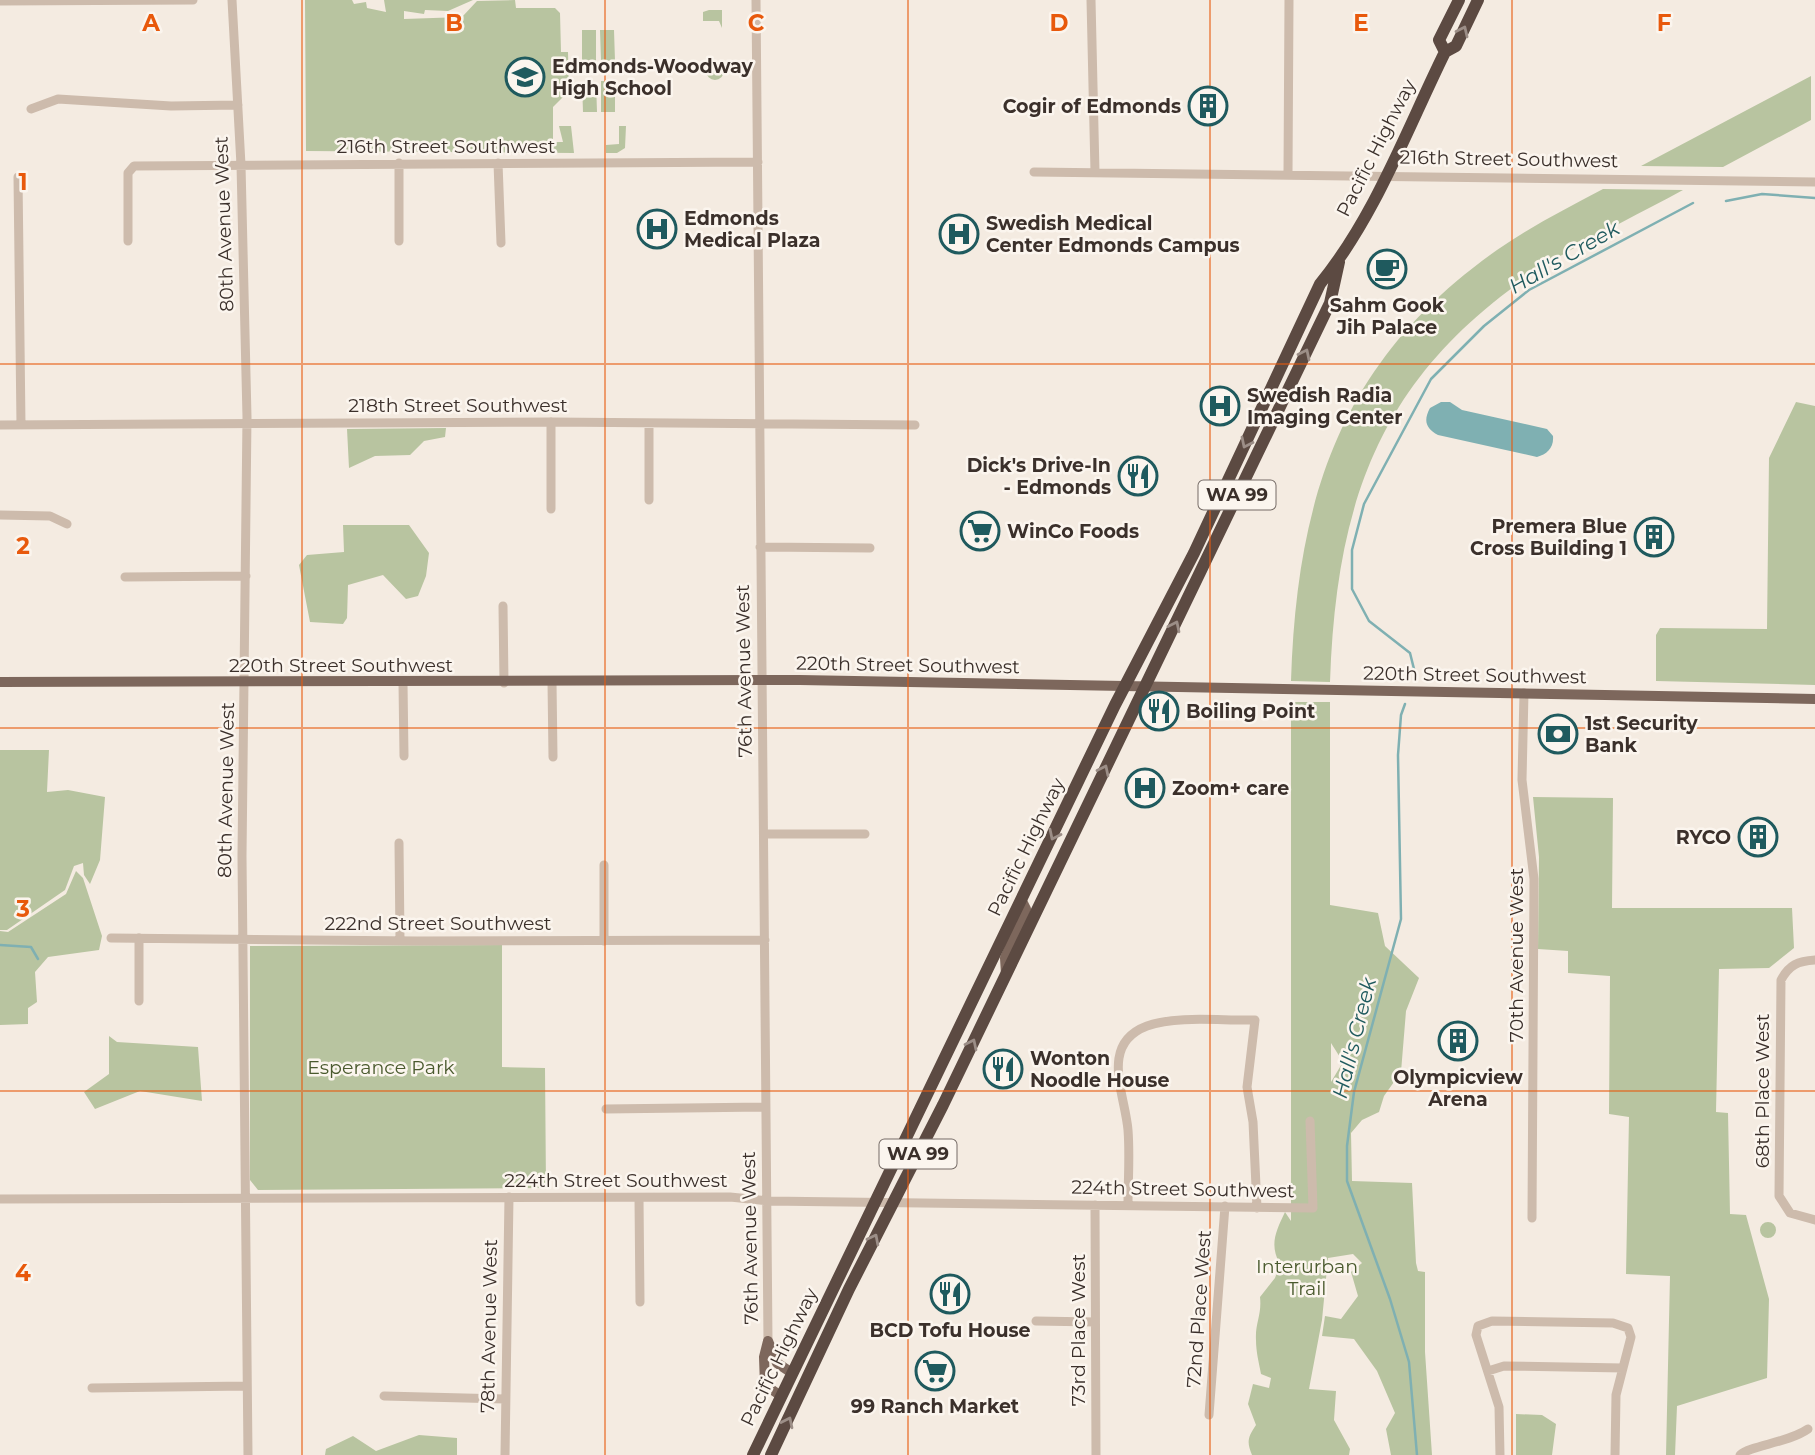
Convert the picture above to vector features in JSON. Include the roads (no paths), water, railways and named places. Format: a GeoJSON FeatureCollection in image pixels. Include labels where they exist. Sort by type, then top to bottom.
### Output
{"type":"FeatureCollection","features":[{"type":"Feature","properties":{"kind":"highway","name":"Pacific Highway"},"geometry":{"type":"LineString","coordinates":[[1445,52],[1439,40],[1459,0]]}},
{"type":"Feature","properties":{"kind":"highway","name":"Pacific Highway"},"geometry":{"type":"LineString","coordinates":[[753,1455],[1126,686],[1194,553],[1320,284],[1340,260],[1445,52],[1456,46],[1478,0]]}},
{"type":"Feature","properties":{"kind":"highway","name":"Pacific Highway"},"geometry":{"type":"LineString","coordinates":[[771,1455],[1330,303],[1340,260]]}},
{"type":"Feature","properties":{"kind":"main road","name":"220th Street Southwest"},"geometry":{"type":"LineString","coordinates":[[0,682],[504,683],[761,680],[1815,699]]}},
{"type":"Feature","properties":{"kind":"main road"},"geometry":{"type":"LineString","coordinates":[[1006,974],[1004,958],[1026,909],[1022,901]]}},
{"type":"Feature","properties":{"kind":"main road"},"geometry":{"type":"LineString","coordinates":[[768,1341],[777,1363],[792,1373]]}},
{"type":"Feature","properties":{"kind":"main road"},"geometry":{"type":"LineString","coordinates":[[768,1341],[764,1357],[765,1385],[781,1396]]}},
{"type":"Feature","properties":{"kind":"street"},"geometry":{"type":"LineString","coordinates":[[0,1],[193,0]]}},
{"type":"Feature","properties":{"kind":"street","name":"80th Avenue West"},"geometry":{"type":"LineString","coordinates":[[232,0],[241,165],[247,424],[242,938],[248,1455]]}},
{"type":"Feature","properties":{"kind":"street","name":"76th Avenue West"},"geometry":{"type":"LineString","coordinates":[[756,0],[768,1341]]}},
{"type":"Feature","properties":{"kind":"street"},"geometry":{"type":"LineString","coordinates":[[1091,0],[1095,172]]}},
{"type":"Feature","properties":{"kind":"street"},"geometry":{"type":"LineString","coordinates":[[1288,173],[1289,0]]}},
{"type":"Feature","properties":{"kind":"street"},"geometry":{"type":"LineString","coordinates":[[31,109],[58,99],[171,106],[238,105]]}},
{"type":"Feature","properties":{"kind":"street","name":"216th Street Southwest"},"geometry":{"type":"LineString","coordinates":[[128,241],[128,173],[134,166],[758,162]]}},
{"type":"Feature","properties":{"kind":"street"},"geometry":{"type":"LineString","coordinates":[[399,163],[399,241]]}},
{"type":"Feature","properties":{"kind":"street"},"geometry":{"type":"LineString","coordinates":[[498,163],[501,243]]}},
{"type":"Feature","properties":{"kind":"street","name":"216th Street Southwest"},"geometry":{"type":"LineString","coordinates":[[1034,172],[1288,173],[1815,182]]}},
{"type":"Feature","properties":{"kind":"street"},"geometry":{"type":"LineString","coordinates":[[18,177],[21,425]]}},
{"type":"Feature","properties":{"kind":"street"},"geometry":{"type":"LineString","coordinates":[[551,422],[551,509]]}},
{"type":"Feature","properties":{"kind":"street","name":"218th Street Southwest"},"geometry":{"type":"LineString","coordinates":[[0,425],[551,422],[915,425]]}},
{"type":"Feature","properties":{"kind":"street"},"geometry":{"type":"LineString","coordinates":[[649,423],[649,500]]}},
{"type":"Feature","properties":{"kind":"street"},"geometry":{"type":"LineString","coordinates":[[0,515],[50,516],[67,524]]}},
{"type":"Feature","properties":{"kind":"street"},"geometry":{"type":"LineString","coordinates":[[760,547],[870,548]]}},
{"type":"Feature","properties":{"kind":"street"},"geometry":{"type":"LineString","coordinates":[[125,577],[246,576]]}},
{"type":"Feature","properties":{"kind":"street"},"geometry":{"type":"LineString","coordinates":[[503,607],[504,683]]}},
{"type":"Feature","properties":{"kind":"street"},"geometry":{"type":"LineString","coordinates":[[552,682],[553,757]]}},
{"type":"Feature","properties":{"kind":"street"},"geometry":{"type":"LineString","coordinates":[[403,683],[404,756]]}},
{"type":"Feature","properties":{"kind":"street","name":"70th Avenue West"},"geometry":{"type":"LineString","coordinates":[[1524,693],[1521,780],[1534,871],[1532,1218]]}},
{"type":"Feature","properties":{"kind":"street"},"geometry":{"type":"LineString","coordinates":[[764,834],[865,834]]}},
{"type":"Feature","properties":{"kind":"street"},"geometry":{"type":"LineString","coordinates":[[399,844],[400,941]]}},
{"type":"Feature","properties":{"kind":"street"},"geometry":{"type":"LineString","coordinates":[[604,865],[604,941]]}},
{"type":"Feature","properties":{"kind":"street","name":"222nd Street Southwest"},"geometry":{"type":"LineString","coordinates":[[111,938],[400,941],[765,940]]}},
{"type":"Feature","properties":{"kind":"street"},"geometry":{"type":"LineString","coordinates":[[139,938],[139,1001]]}},
{"type":"Feature","properties":{"kind":"street","name":"68th Place West"},"geometry":{"type":"LineString","coordinates":[[1814,960],[1799,961],[1786,969],[1780,980],[1779,1195],[1790,1213],[1815,1220]]}},
{"type":"Feature","properties":{"kind":"street"},"geometry":{"type":"LineString","coordinates":[[1128,1205],[1127,1120],[1117,1067],[1121,1049],[1131,1034],[1148,1026],[1175,1021],[1255,1020],[1247,1087],[1253,1122],[1257,1208]]}},
{"type":"Feature","properties":{"kind":"street"},"geometry":{"type":"LineString","coordinates":[[606,1109],[766,1107]]}},
{"type":"Feature","properties":{"kind":"street","name":"224th Street Southwest"},"geometry":{"type":"LineString","coordinates":[[0,1199],[730,1197],[768,1201],[1313,1208],[1311,1121]]}},
{"type":"Feature","properties":{"kind":"street"},"geometry":{"type":"LineString","coordinates":[[767,1176],[782,1201]]}},
{"type":"Feature","properties":{"kind":"street","name":"78th Avenue West"},"geometry":{"type":"LineString","coordinates":[[505,1455],[509,1198]]}},
{"type":"Feature","properties":{"kind":"street"},"geometry":{"type":"LineString","coordinates":[[639,1198],[640,1301]]}},
{"type":"Feature","properties":{"kind":"street","name":"73rd Place West"},"geometry":{"type":"LineString","coordinates":[[1095,1205],[1096,1455]]}},
{"type":"Feature","properties":{"kind":"street","name":"72nd Place West"},"geometry":{"type":"LineString","coordinates":[[1209,1415],[1225,1206]]}},
{"type":"Feature","properties":{"kind":"street"},"geometry":{"type":"LineString","coordinates":[[1036,1321],[1096,1322]]}},
{"type":"Feature","properties":{"kind":"street"},"geometry":{"type":"LineString","coordinates":[[1500,1455],[1500,1409],[1476,1335],[1482,1323],[1492,1321],[1624,1325],[1630,1332],[1615,1407],[1615,1455]]}},
{"type":"Feature","properties":{"kind":"street"},"geometry":{"type":"LineString","coordinates":[[1488,1371],[1504,1366],[1623,1368]]}},
{"type":"Feature","properties":{"kind":"street"},"geometry":{"type":"LineString","coordinates":[[92,1388],[247,1386]]}},
{"type":"Feature","properties":{"kind":"street"},"geometry":{"type":"LineString","coordinates":[[384,1396],[505,1399]]}},
{"type":"Feature","properties":{"kind":"street"},"geometry":{"type":"LineString","coordinates":[[1740,1455],[1749,1449],[1786,1441],[1808,1429]]}},
{"type":"Feature","properties":{"kind":"water"},"geometry":{"type":"Polygon","coordinates":[[[1441,402],[1450,402],[1462,410],[1547,429],[1553,436],[1551,447],[1537,457],[1438,435],[1428,427],[1426,420],[1430,408],[1441,402]]]}},
{"type":"Feature","properties":{"kind":"waterway","name":"Hall's Creek"},"geometry":{"type":"LineString","coordinates":[[1726,201],[1762,194],[1815,198]]}},
{"type":"Feature","properties":{"kind":"waterway","name":"Hall's Creek"},"geometry":{"type":"LineString","coordinates":[[1415,673],[1410,653],[1369,621],[1352,589],[1352,550],[1364,504],[1431,379],[1484,326],[1529,290],[1693,203]]}},
{"type":"Feature","properties":{"kind":"waterway","name":"Hall's Creek"},"geometry":{"type":"LineString","coordinates":[[1405,704],[1401,715],[1398,755],[1401,919],[1354,1092],[1347,1146],[1347,1181],[1390,1299],[1409,1362],[1417,1455]]}},
{"type":"Feature","properties":{"kind":"waterway"},"geometry":{"type":"LineString","coordinates":[[0,945],[31,947],[38,959]]}},
{"type":"Feature","properties":{"kind":"place","name":"Edmonds-Woodway High School"},"geometry":{"type":"Point","coordinates":[525,77]}},
{"type":"Feature","properties":{"kind":"place","name":"Cogir of Edmonds"},"geometry":{"type":"Point","coordinates":[1208,106]}},
{"type":"Feature","properties":{"kind":"place","name":"Edmonds Medical Plaza"},"geometry":{"type":"Point","coordinates":[657,229]}},
{"type":"Feature","properties":{"kind":"place","name":"Swedish Medical Center Edmonds Campus"},"geometry":{"type":"Point","coordinates":[959,234]}},
{"type":"Feature","properties":{"kind":"place","name":"Sahm Gook Jih Palace"},"geometry":{"type":"Point","coordinates":[1387,269]}},
{"type":"Feature","properties":{"kind":"place","name":"Swedish Radia Imaging Center"},"geometry":{"type":"Point","coordinates":[1220,406]}},
{"type":"Feature","properties":{"kind":"place","name":"Dick's Drive-In - Edmonds"},"geometry":{"type":"Point","coordinates":[1138,476]}},
{"type":"Feature","properties":{"kind":"place","name":"WinCo Foods"},"geometry":{"type":"Point","coordinates":[980,531]}},
{"type":"Feature","properties":{"kind":"place","name":"Premera Blue Cross Building 1"},"geometry":{"type":"Point","coordinates":[1654,537]}},
{"type":"Feature","properties":{"kind":"place","name":"Boiling Point"},"geometry":{"type":"Point","coordinates":[1159,711]}},
{"type":"Feature","properties":{"kind":"place","name":"1st Security Bank"},"geometry":{"type":"Point","coordinates":[1558,734]}},
{"type":"Feature","properties":{"kind":"place","name":"Zoom+ care"},"geometry":{"type":"Point","coordinates":[1145,788]}},
{"type":"Feature","properties":{"kind":"place","name":"RYCO"},"geometry":{"type":"Point","coordinates":[1758,837]}},
{"type":"Feature","properties":{"kind":"place","name":"Olympicview Arena"},"geometry":{"type":"Point","coordinates":[1458,1041]}},
{"type":"Feature","properties":{"kind":"place","name":"Wonton Noodle House"},"geometry":{"type":"Point","coordinates":[1003,1069]}},
{"type":"Feature","properties":{"kind":"place","name":"BCD Tofu House"},"geometry":{"type":"Point","coordinates":[950,1294]}},
{"type":"Feature","properties":{"kind":"place","name":"99 Ranch Market"},"geometry":{"type":"Point","coordinates":[935,1371]}},
{"type":"Feature","properties":{"kind":"park label","name":"Esperance Park"},"geometry":{"type":"Point","coordinates":[381,1067]}},
{"type":"Feature","properties":{"kind":"park label","name":"Interurban Trail"},"geometry":{"type":"Point","coordinates":[1307,1277]}}]}
